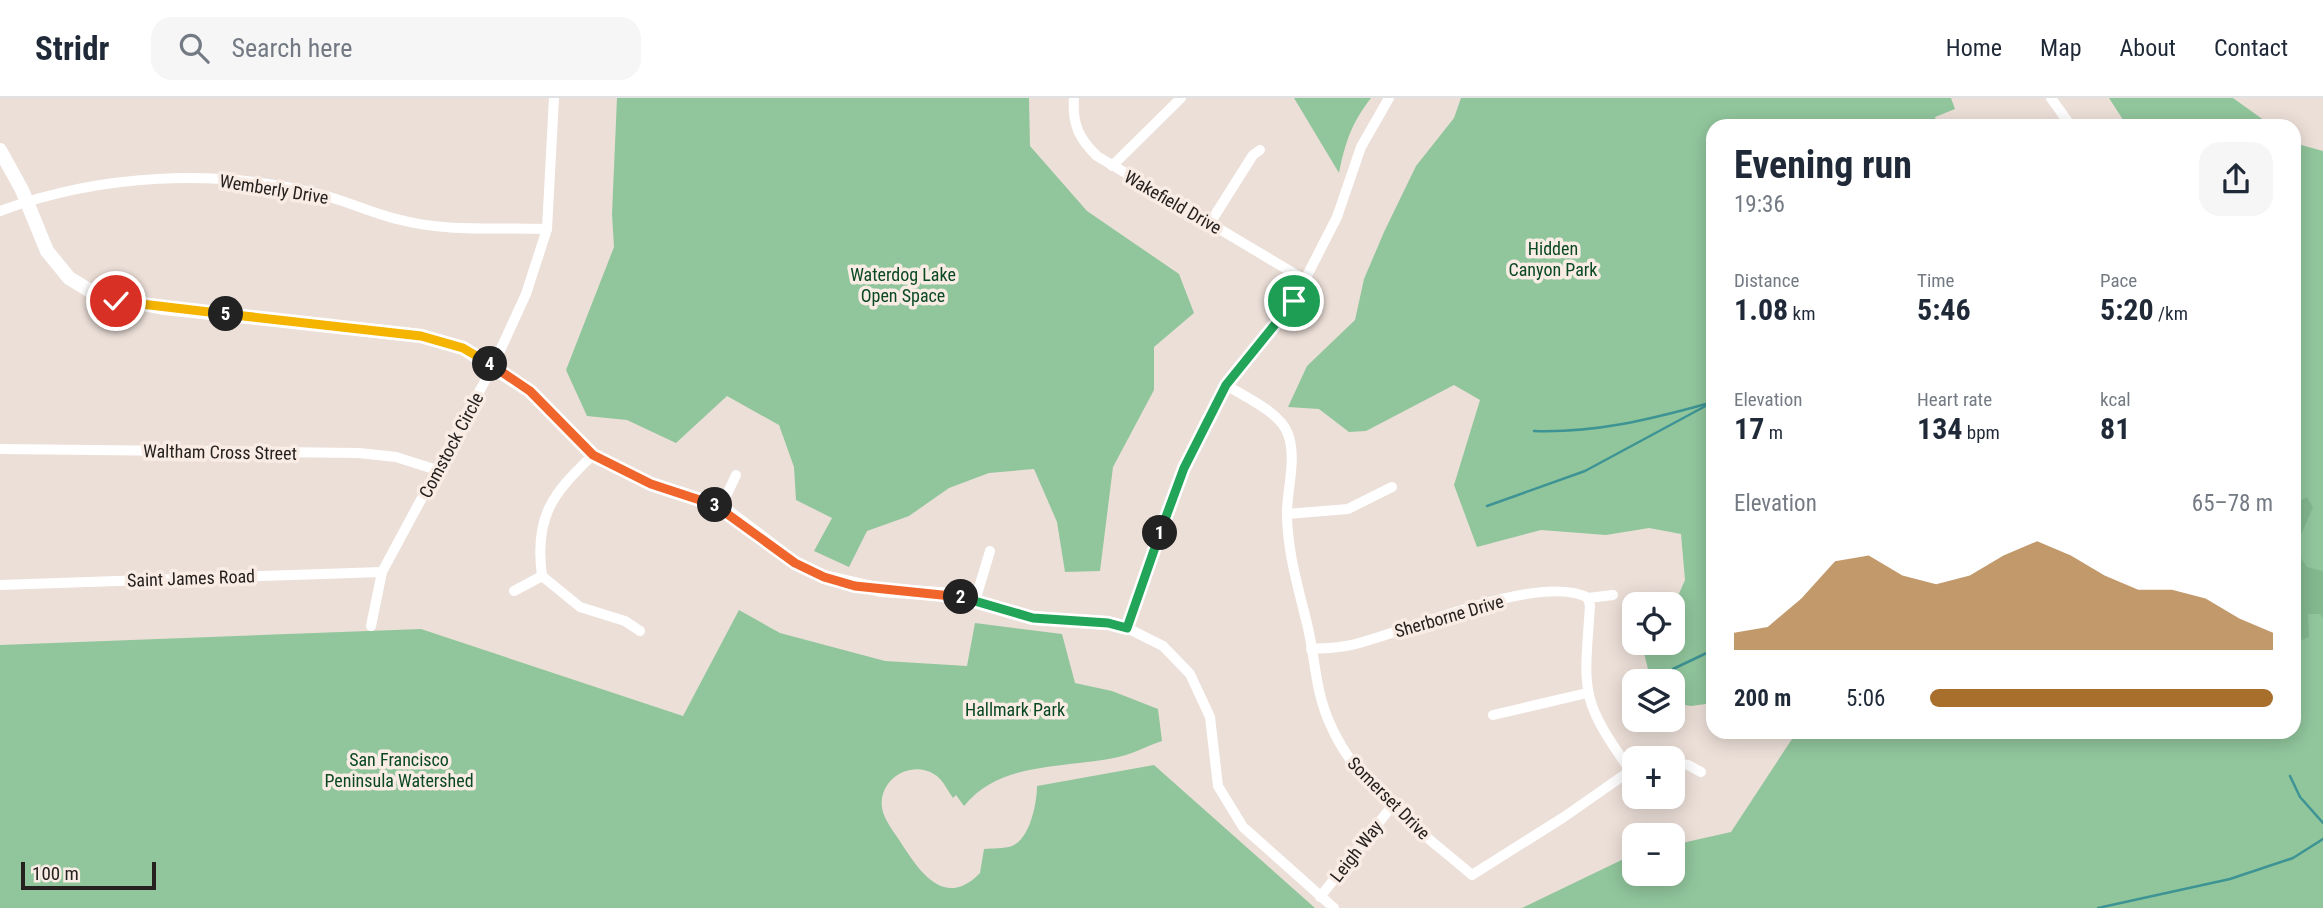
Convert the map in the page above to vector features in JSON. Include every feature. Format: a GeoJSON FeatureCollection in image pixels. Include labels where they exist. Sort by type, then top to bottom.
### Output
{"type":"FeatureCollection","features":[{"type":"Feature","properties":{"kind":"street","name":"Comstock Circle"},"geometry":{"type":"LineString","coordinates":[[371,626],[382,572],[494,366],[526,294],[547,229],[554,98]]}},
{"type":"Feature","properties":{"kind":"street","name":"Wakefield Drive"},"geometry":{"type":"LineString","coordinates":[[1074,98],[1076,128],[1082,141],[1112,166],[1306,280]]}},
{"type":"Feature","properties":{"kind":"street"},"geometry":{"type":"LineString","coordinates":[[1112,166],[1181,98]]}},
{"type":"Feature","properties":{"kind":"street"},"geometry":{"type":"LineString","coordinates":[[1127,628],[1184,468],[1226,385],[1294,301],[1306,280],[1349,190],[1361,147],[1389,98]]}},
{"type":"Feature","properties":{"kind":"street"},"geometry":{"type":"LineString","coordinates":[[2051,98],[2066,119]]}},
{"type":"Feature","properties":{"kind":"street"},"geometry":{"type":"LineString","coordinates":[[0,150],[47,251],[69,278],[97,295],[165,308],[421,336],[463,348],[530,391],[593,455],[651,484],[721,507],[795,563],[824,577],[855,586],[953,595],[1033,618],[1108,623],[1127,628],[1163,646],[1190,674],[1210,717],[1218,786],[1243,827],[1334,908]]}},
{"type":"Feature","properties":{"kind":"street"},"geometry":{"type":"LineString","coordinates":[[1210,223],[1253,155],[1261,150]]}},
{"type":"Feature","properties":{"kind":"street","name":"Wemberly Drive"},"geometry":{"type":"LineString","coordinates":[[0,211],[25,201],[70,190],[129,181],[209,179],[318,194],[405,222],[547,229]]}},
{"type":"Feature","properties":{"kind":"street","name":"Somerset Drive"},"geometry":{"type":"LineString","coordinates":[[1226,385],[1277,418],[1288,433],[1292,462],[1287,514],[1292,564],[1311,649],[1314,676],[1337,739],[1350,763],[1392,806],[1472,875],[1564,817],[1622,776]]}},
{"type":"Feature","properties":{"kind":"street","name":"Waltham Cross Street"},"geometry":{"type":"LineString","coordinates":[[0,449],[359,453],[396,457],[437,470]]}},
{"type":"Feature","properties":{"kind":"street"},"geometry":{"type":"LineString","coordinates":[[593,455],[559,487],[542,521],[538,548],[542,576],[580,607],[625,621],[640,631]]}},
{"type":"Feature","properties":{"kind":"street"},"geometry":{"type":"LineString","coordinates":[[721,507],[736,475]]}},
{"type":"Feature","properties":{"kind":"street"},"geometry":{"type":"LineString","coordinates":[[1287,514],[1348,509],[1392,487]]}},
{"type":"Feature","properties":{"kind":"street"},"geometry":{"type":"LineString","coordinates":[[975,601],[990,551]]}},
{"type":"Feature","properties":{"kind":"street","name":"Saint James Road"},"geometry":{"type":"LineString","coordinates":[[0,584],[382,572]]}},
{"type":"Feature","properties":{"kind":"street"},"geometry":{"type":"LineString","coordinates":[[514,591],[542,576]]}},
{"type":"Feature","properties":{"kind":"street","name":"Sherborne Drive"},"geometry":{"type":"LineString","coordinates":[[1311,649],[1356,645],[1440,614],[1517,597],[1564,592],[1577,592],[1588,598],[1613,595]]}},
{"type":"Feature","properties":{"kind":"street"},"geometry":{"type":"LineString","coordinates":[[1588,598],[1587,693],[1601,730],[1622,756]]}},
{"type":"Feature","properties":{"kind":"street"},"geometry":{"type":"LineString","coordinates":[[1493,715],[1587,693]]}},
{"type":"Feature","properties":{"kind":"street"},"geometry":{"type":"LineString","coordinates":[[1685,765],[1701,772]]}},
{"type":"Feature","properties":{"kind":"street","name":"Leigh Way"},"geometry":{"type":"LineString","coordinates":[[1321,897],[1392,806]]}},
{"type":"Feature","properties":{"kind":"green space","name":"Waterdog Lake Open Space"},"geometry":{"type":"Polygon","coordinates":[[[617,98],[1029,98],[1030,146],[1087,211],[1179,274],[1194,313],[1154,347],[1154,390],[1113,467],[1100,571],[1065,572],[1057,522],[1034,469],[989,473],[949,488],[909,516],[867,531],[849,567],[814,551],[832,518],[796,500],[794,467],[779,425],[727,396],[676,443],[627,420],[587,416],[566,370],[614,247],[612,214],[617,98]]]}},
{"type":"Feature","properties":{"kind":"green space"},"geometry":{"type":"Polygon","coordinates":[[[1294,98],[1371,98],[1350,133],[1339,173],[1294,98]]]}},
{"type":"Feature","properties":{"kind":"green space","name":"Hidden Canyon Park"},"geometry":{"type":"Polygon","coordinates":[[[1461,98],[1951,98],[1955,109],[1935,119],[1706,119],[1706,704],[1685,705],[1685,669],[1648,669],[1644,655],[1685,655],[1685,592],[1680,592],[1685,580],[1681,534],[1649,528],[1606,535],[1541,530],[1477,547],[1454,485],[1480,400],[1454,385],[1366,431],[1349,432],[1319,409],[1288,407],[1307,366],[1355,320],[1364,279],[1416,166],[1454,118],[1461,98]]]}},
{"type":"Feature","properties":{"kind":"green space"},"geometry":{"type":"Polygon","coordinates":[[[2109,98],[2233,98],[2262,119],[2122,119],[2109,98]]]}},
{"type":"Feature","properties":{"kind":"green space"},"geometry":{"type":"Polygon","coordinates":[[[2301,145],[2323,151],[2323,908],[1522,908],[1622,860],[1622,886],[1685,886],[1685,842],[1731,832],[1792,739],[2301,739],[2301,145]]]}},
{"type":"Feature","properties":{"kind":"green space"},"geometry":{"type":"Polygon","coordinates":[[[2307,497],[2313,507],[2301,535],[2301,500],[2307,497]]]}},
{"type":"Feature","properties":{"kind":"green space"},"geometry":{"type":"Polygon","coordinates":[[[2301,558],[2307,567],[2323,571],[2323,618],[2320,614],[2308,614],[2309,637],[2301,640],[2301,558]]]}},
{"type":"Feature","properties":{"kind":"green space","name":"San Francisco Peninsula Watershed"},"geometry":{"type":"Polygon","coordinates":[[[739,610],[780,633],[885,661],[967,666],[975,623],[1062,634],[1075,683],[1112,691],[1158,709],[1162,741],[1105,760],[1018,773],[998,780],[980,791],[964,806],[956,795],[953,798],[937,776],[928,771],[908,770],[891,780],[882,797],[885,818],[918,867],[936,884],[956,888],[968,883],[980,873],[984,849],[1009,847],[1018,842],[1031,820],[1037,786],[1154,765],[1315,908],[0,908],[0,645],[421,629],[683,716],[739,610]]]}},
{"type":"Feature","properties":{"kind":"waterway"},"geometry":{"type":"LineString","coordinates":[[1534,431],[1578,430],[1621,424],[1706,404]]}},
{"type":"Feature","properties":{"kind":"waterway"},"geometry":{"type":"LineString","coordinates":[[1487,506],[1585,471],[1706,406]]}},
{"type":"Feature","properties":{"kind":"waterway"},"geometry":{"type":"LineString","coordinates":[[1673,669],[1706,653]]}},
{"type":"Feature","properties":{"kind":"waterway"},"geometry":{"type":"LineString","coordinates":[[2290,776],[2300,797],[2323,823]]}},
{"type":"Feature","properties":{"kind":"waterway"},"geometry":{"type":"LineString","coordinates":[[2098,908],[2230,879],[2293,858],[2323,839]]}},
{"type":"Feature","properties":{"kind":"route"},"geometry":{"type":"LineString","coordinates":[[116,301],[421,336],[463,348],[530,391],[593,455],[651,484],[721,507],[795,563],[824,577],[881,590],[953,595],[1033,618],[1108,623],[1127,628],[1184,468],[1204,424],[1226,385],[1294,301]]}},
{"type":"Feature","properties":{"kind":"park label","name":"Hallmark Park"},"geometry":{"type":"Point","coordinates":[1015,709]}}]}
